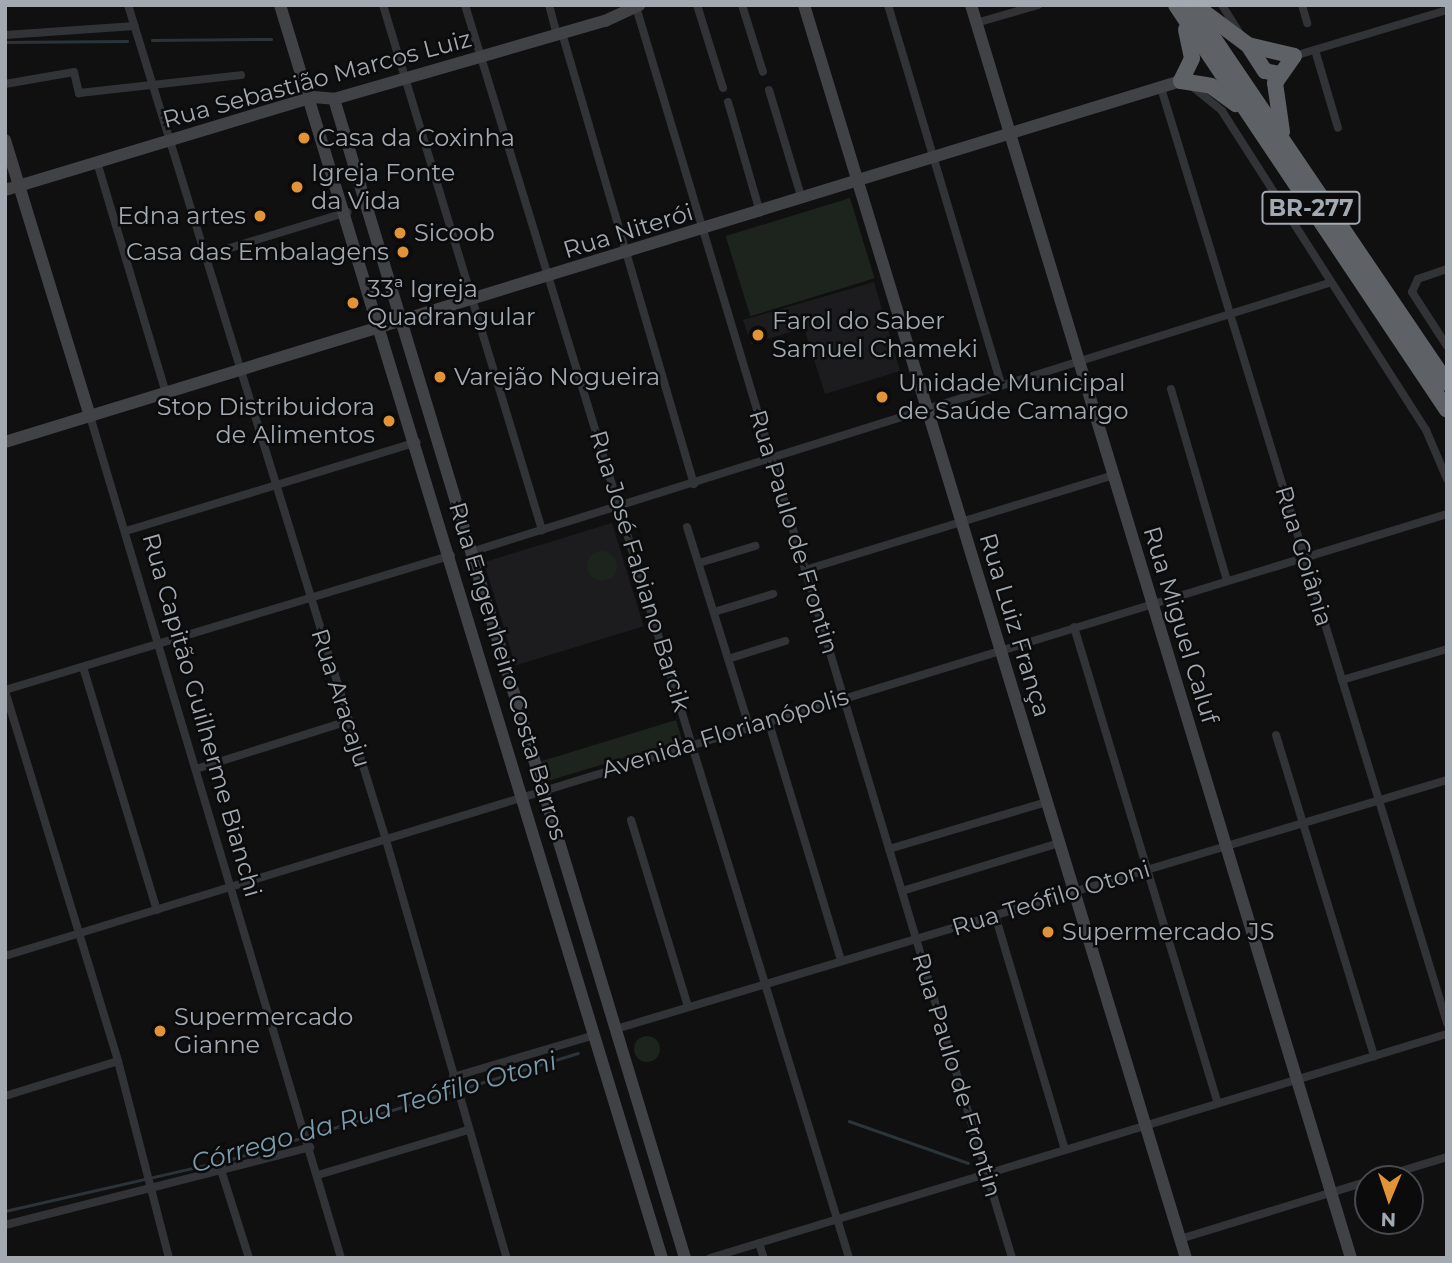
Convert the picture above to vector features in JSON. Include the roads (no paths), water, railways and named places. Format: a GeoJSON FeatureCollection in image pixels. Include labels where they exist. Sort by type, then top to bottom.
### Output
{"type":"FeatureCollection","features":[{"type":"Feature","properties":{"kind":"highway"},"geometry":{"type":"LineString","coordinates":[[1196,5],[1248,45],[1267,52],[1294,56]]}},
{"type":"Feature","properties":{"kind":"highway"},"geometry":{"type":"LineString","coordinates":[[1183,8],[1192,58],[1181,81],[1211,86],[1248,113]]}},
{"type":"Feature","properties":{"kind":"highway","name":"BR-277"},"geometry":{"type":"LineString","coordinates":[[1183,8],[1248,113],[1447,410]]}},
{"type":"Feature","properties":{"kind":"highway","name":"BR-277"},"geometry":{"type":"LineString","coordinates":[[1183,8],[1286,148],[1447,383]]}},
{"type":"Feature","properties":{"kind":"highway"},"geometry":{"type":"LineString","coordinates":[[1248,45],[1265,71],[1279,74]]}},
{"type":"Feature","properties":{"kind":"highway"},"geometry":{"type":"LineString","coordinates":[[1267,52],[1279,74]]}},
{"type":"Feature","properties":{"kind":"highway"},"geometry":{"type":"LineString","coordinates":[[1286,148],[1274,100],[1279,74],[1294,56]]}},
{"type":"Feature","properties":{"kind":"street","name":"Rua Aracaju"},"geometry":{"type":"LineString","coordinates":[[128,5],[173,139],[274,486],[386,840],[458,1097],[507,1258]]}},
{"type":"Feature","properties":{"kind":"street","name":"Rua Engenheiro Costa Barros"},"geometry":{"type":"LineString","coordinates":[[281,5],[313,97],[348,212],[662,1258]]}},
{"type":"Feature","properties":{"kind":"street"},"geometry":{"type":"LineString","coordinates":[[383,5],[542,530]]}},
{"type":"Feature","properties":{"kind":"street","name":"Rua José Fabiano Barcik"},"geometry":{"type":"LineString","coordinates":[[465,5],[484,56],[849,1258]]}},
{"type":"Feature","properties":{"kind":"street"},"geometry":{"type":"LineString","coordinates":[[549,5],[627,254],[694,484]]}},
{"type":"Feature","properties":{"kind":"street"},"geometry":{"type":"LineString","coordinates":[[697,5],[723,88]]}},
{"type":"Feature","properties":{"kind":"street"},"geometry":{"type":"LineString","coordinates":[[742,5],[763,72]]}},
{"type":"Feature","properties":{"kind":"street","name":"Rua Luiz França"},"geometry":{"type":"LineString","coordinates":[[804,5],[1186,1258]]}},
{"type":"Feature","properties":{"kind":"street"},"geometry":{"type":"LineString","coordinates":[[888,5],[1001,385]]}},
{"type":"Feature","properties":{"kind":"street","name":"Rua Miguel Caluf"},"geometry":{"type":"LineString","coordinates":[[971,5],[1351,1258]]}},
{"type":"Feature","properties":{"kind":"street"},"geometry":{"type":"LineString","coordinates":[[976,23],[1038,5]]}},
{"type":"Feature","properties":{"kind":"street"},"geometry":{"type":"LineString","coordinates":[[1222,5],[1248,45]]}},
{"type":"Feature","properties":{"kind":"street"},"geometry":{"type":"LineString","coordinates":[[1302,5],[1307,23]]}},
{"type":"Feature","properties":{"kind":"street","name":"Rua Sebastião Marcos Luiz"},"geometry":{"type":"LineString","coordinates":[[5,190],[313,97],[334,99],[560,34],[633,7]]}},
{"type":"Feature","properties":{"kind":"street","name":"Rua Paulo de Frontin"},"geometry":{"type":"LineString","coordinates":[[633,7],[703,230],[1012,1258]]}},
{"type":"Feature","properties":{"kind":"street"},"geometry":{"type":"LineString","coordinates":[[1294,56],[1447,10]]}},
{"type":"Feature","properties":{"kind":"street"},"geometry":{"type":"LineString","coordinates":[[5,35],[135,26]]}},
{"type":"Feature","properties":{"kind":"street"},"geometry":{"type":"LineString","coordinates":[[1315,50],[1338,128]]}},
{"type":"Feature","properties":{"kind":"street"},"geometry":{"type":"LineString","coordinates":[[5,84],[74,72],[79,93],[153,80],[241,75]]}},
{"type":"Feature","properties":{"kind":"street"},"geometry":{"type":"LineString","coordinates":[[1181,81],[1222,111],[1329,283],[1426,430],[1447,479]]}},
{"type":"Feature","properties":{"kind":"street","name":"Rua Niterói"},"geometry":{"type":"LineString","coordinates":[[5,442],[402,324],[1181,81]]}},
{"type":"Feature","properties":{"kind":"street","name":"Rua Goiânia"},"geometry":{"type":"LineString","coordinates":[[1161,88],[1447,1023]]}},
{"type":"Feature","properties":{"kind":"street"},"geometry":{"type":"LineString","coordinates":[[769,90],[802,199]]}},
{"type":"Feature","properties":{"kind":"street","name":"Rua Engenheiro Costa Barros"},"geometry":{"type":"LineString","coordinates":[[334,99],[685,1258]]}},
{"type":"Feature","properties":{"kind":"street"},"geometry":{"type":"LineString","coordinates":[[728,102],[760,212]]}},
{"type":"Feature","properties":{"kind":"street","name":"Rua Capitão Guilherme Bianchi"},"geometry":{"type":"LineString","coordinates":[[5,141],[126,531],[341,1258]]}},
{"type":"Feature","properties":{"kind":"street"},"geometry":{"type":"LineString","coordinates":[[97,162],[166,393]]}},
{"type":"Feature","properties":{"kind":"street"},"geometry":{"type":"LineString","coordinates":[[206,255],[348,212]]}},
{"type":"Feature","properties":{"kind":"street"},"geometry":{"type":"LineString","coordinates":[[1447,269],[1414,282],[1413,296],[1444,336],[1447,346]]}},
{"type":"Feature","properties":{"kind":"street"},"geometry":{"type":"LineString","coordinates":[[471,552],[772,460],[927,408],[1329,283]]}},
{"type":"Feature","properties":{"kind":"street"},"geometry":{"type":"LineString","coordinates":[[1171,389],[1227,580]]}},
{"type":"Feature","properties":{"kind":"street"},"geometry":{"type":"LineString","coordinates":[[126,531],[417,443]]}},
{"type":"Feature","properties":{"kind":"street"},"geometry":{"type":"LineString","coordinates":[[805,570],[1113,475]]}},
{"type":"Feature","properties":{"kind":"street","name":"Avenida Florianópolis"},"geometry":{"type":"LineString","coordinates":[[5,956],[524,798],[543,788],[1447,513]]}},
{"type":"Feature","properties":{"kind":"street"},"geometry":{"type":"LineString","coordinates":[[687,527],[749,726]]}},
{"type":"Feature","properties":{"kind":"street"},"geometry":{"type":"LineString","coordinates":[[699,564],[755,546]]}},
{"type":"Feature","properties":{"kind":"street"},"geometry":{"type":"LineString","coordinates":[[169,1258],[148,1188],[118,1061],[5,691],[451,555]]}},
{"type":"Feature","properties":{"kind":"street"},"geometry":{"type":"LineString","coordinates":[[713,612],[773,594]]}},
{"type":"Feature","properties":{"kind":"street"},"geometry":{"type":"LineString","coordinates":[[1074,627],[1218,1103]]}},
{"type":"Feature","properties":{"kind":"street"},"geometry":{"type":"LineString","coordinates":[[728,659],[785,641]]}},
{"type":"Feature","properties":{"kind":"street"},"geometry":{"type":"LineString","coordinates":[[1342,680],[1447,649]]}},
{"type":"Feature","properties":{"kind":"street"},"geometry":{"type":"LineString","coordinates":[[83,667],[157,910]]}},
{"type":"Feature","properties":{"kind":"street"},"geometry":{"type":"LineString","coordinates":[[768,720],[841,961]]}},
{"type":"Feature","properties":{"kind":"street"},"geometry":{"type":"LineString","coordinates":[[196,769],[348,721]]}},
{"type":"Feature","properties":{"kind":"street"},"geometry":{"type":"LineString","coordinates":[[1276,735],[1374,1056]]}},
{"type":"Feature","properties":{"kind":"street","name":"Rua Teófilo Otoni"},"geometry":{"type":"LineString","coordinates":[[616,1029],[1447,780]]}},
{"type":"Feature","properties":{"kind":"street"},"geometry":{"type":"LineString","coordinates":[[889,849],[1047,802]]}},
{"type":"Feature","properties":{"kind":"street"},"geometry":{"type":"LineString","coordinates":[[631,820],[688,1007]]}},
{"type":"Feature","properties":{"kind":"street"},"geometry":{"type":"LineString","coordinates":[[902,891],[1059,843]]}},
{"type":"Feature","properties":{"kind":"street"},"geometry":{"type":"LineString","coordinates":[[995,915],[1065,1150]]}},
{"type":"Feature","properties":{"kind":"street"},"geometry":{"type":"LineString","coordinates":[[710,1258],[1447,1034]]}},
{"type":"Feature","properties":{"kind":"street"},"geometry":{"type":"LineString","coordinates":[[454,1081],[595,1035]]}},
{"type":"Feature","properties":{"kind":"street"},"geometry":{"type":"LineString","coordinates":[[5,1096],[118,1061]]}},
{"type":"Feature","properties":{"kind":"street"},"geometry":{"type":"LineString","coordinates":[[318,1175],[468,1130]]}},
{"type":"Feature","properties":{"kind":"street"},"geometry":{"type":"LineString","coordinates":[[5,1224],[148,1188],[222,1173],[309,1144]]}},
{"type":"Feature","properties":{"kind":"street"},"geometry":{"type":"LineString","coordinates":[[1421,1165],[1447,1157]]}},
{"type":"Feature","properties":{"kind":"street"},"geometry":{"type":"LineString","coordinates":[[222,1173],[249,1258]]}},
{"type":"Feature","properties":{"kind":"street"},"geometry":{"type":"LineString","coordinates":[[1180,1239],[1354,1186]]}},
{"type":"Feature","properties":{"kind":"street"},"geometry":{"type":"LineString","coordinates":[[759,1243],[764,1258]]}},
{"type":"Feature","properties":{"kind":"waterway"},"geometry":{"type":"LineString","coordinates":[[152,40],[271,39]]}},
{"type":"Feature","properties":{"kind":"waterway"},"geometry":{"type":"LineString","coordinates":[[5,42],[127,41]]}},
{"type":"Feature","properties":{"kind":"waterway","name":"Córrego da Rua Teófilo Otoni"},"geometry":{"type":"LineString","coordinates":[[461,1089],[578,1053]]}},
{"type":"Feature","properties":{"kind":"waterway","name":"Córrego da Rua Teófilo Otoni"},"geometry":{"type":"LineString","coordinates":[[5,1211],[232,1159],[455,1091]]}},
{"type":"Feature","properties":{"kind":"waterway","name":"Córrego da Rua Teófilo Otoni"},"geometry":{"type":"LineString","coordinates":[[849,1121],[968,1163]]}},
{"type":"Feature","properties":{"kind":"place","name":"Casa da Coxinha"},"geometry":{"type":"Point","coordinates":[304,138]}},
{"type":"Feature","properties":{"kind":"place","name":"Igreja Fonte da Vida"},"geometry":{"type":"Point","coordinates":[297,187]}},
{"type":"Feature","properties":{"kind":"place","name":"Edna artes"},"geometry":{"type":"Point","coordinates":[260,216]}},
{"type":"Feature","properties":{"kind":"place","name":"Sicoob"},"geometry":{"type":"Point","coordinates":[400,233]}},
{"type":"Feature","properties":{"kind":"place","name":"Casa das Embalagens"},"geometry":{"type":"Point","coordinates":[403,252]}},
{"type":"Feature","properties":{"kind":"place","name":"33ª Igreja Quadrangular"},"geometry":{"type":"Point","coordinates":[353,303]}},
{"type":"Feature","properties":{"kind":"place","name":"Farol do Saber Samuel Chameki"},"geometry":{"type":"Point","coordinates":[758,335]}},
{"type":"Feature","properties":{"kind":"place","name":"Varejão Nogueira"},"geometry":{"type":"Point","coordinates":[440,377]}},
{"type":"Feature","properties":{"kind":"place","name":"Unidade Municipal de Saúde Camargo"},"geometry":{"type":"Point","coordinates":[882,397]}},
{"type":"Feature","properties":{"kind":"place","name":"Stop Distribuidora de Alimentos"},"geometry":{"type":"Point","coordinates":[389,421]}},
{"type":"Feature","properties":{"kind":"place","name":"Supermercado JS"},"geometry":{"type":"Point","coordinates":[1048,932]}},
{"type":"Feature","properties":{"kind":"place","name":"Supermercado Gianne"},"geometry":{"type":"Point","coordinates":[160,1031]}}]}
